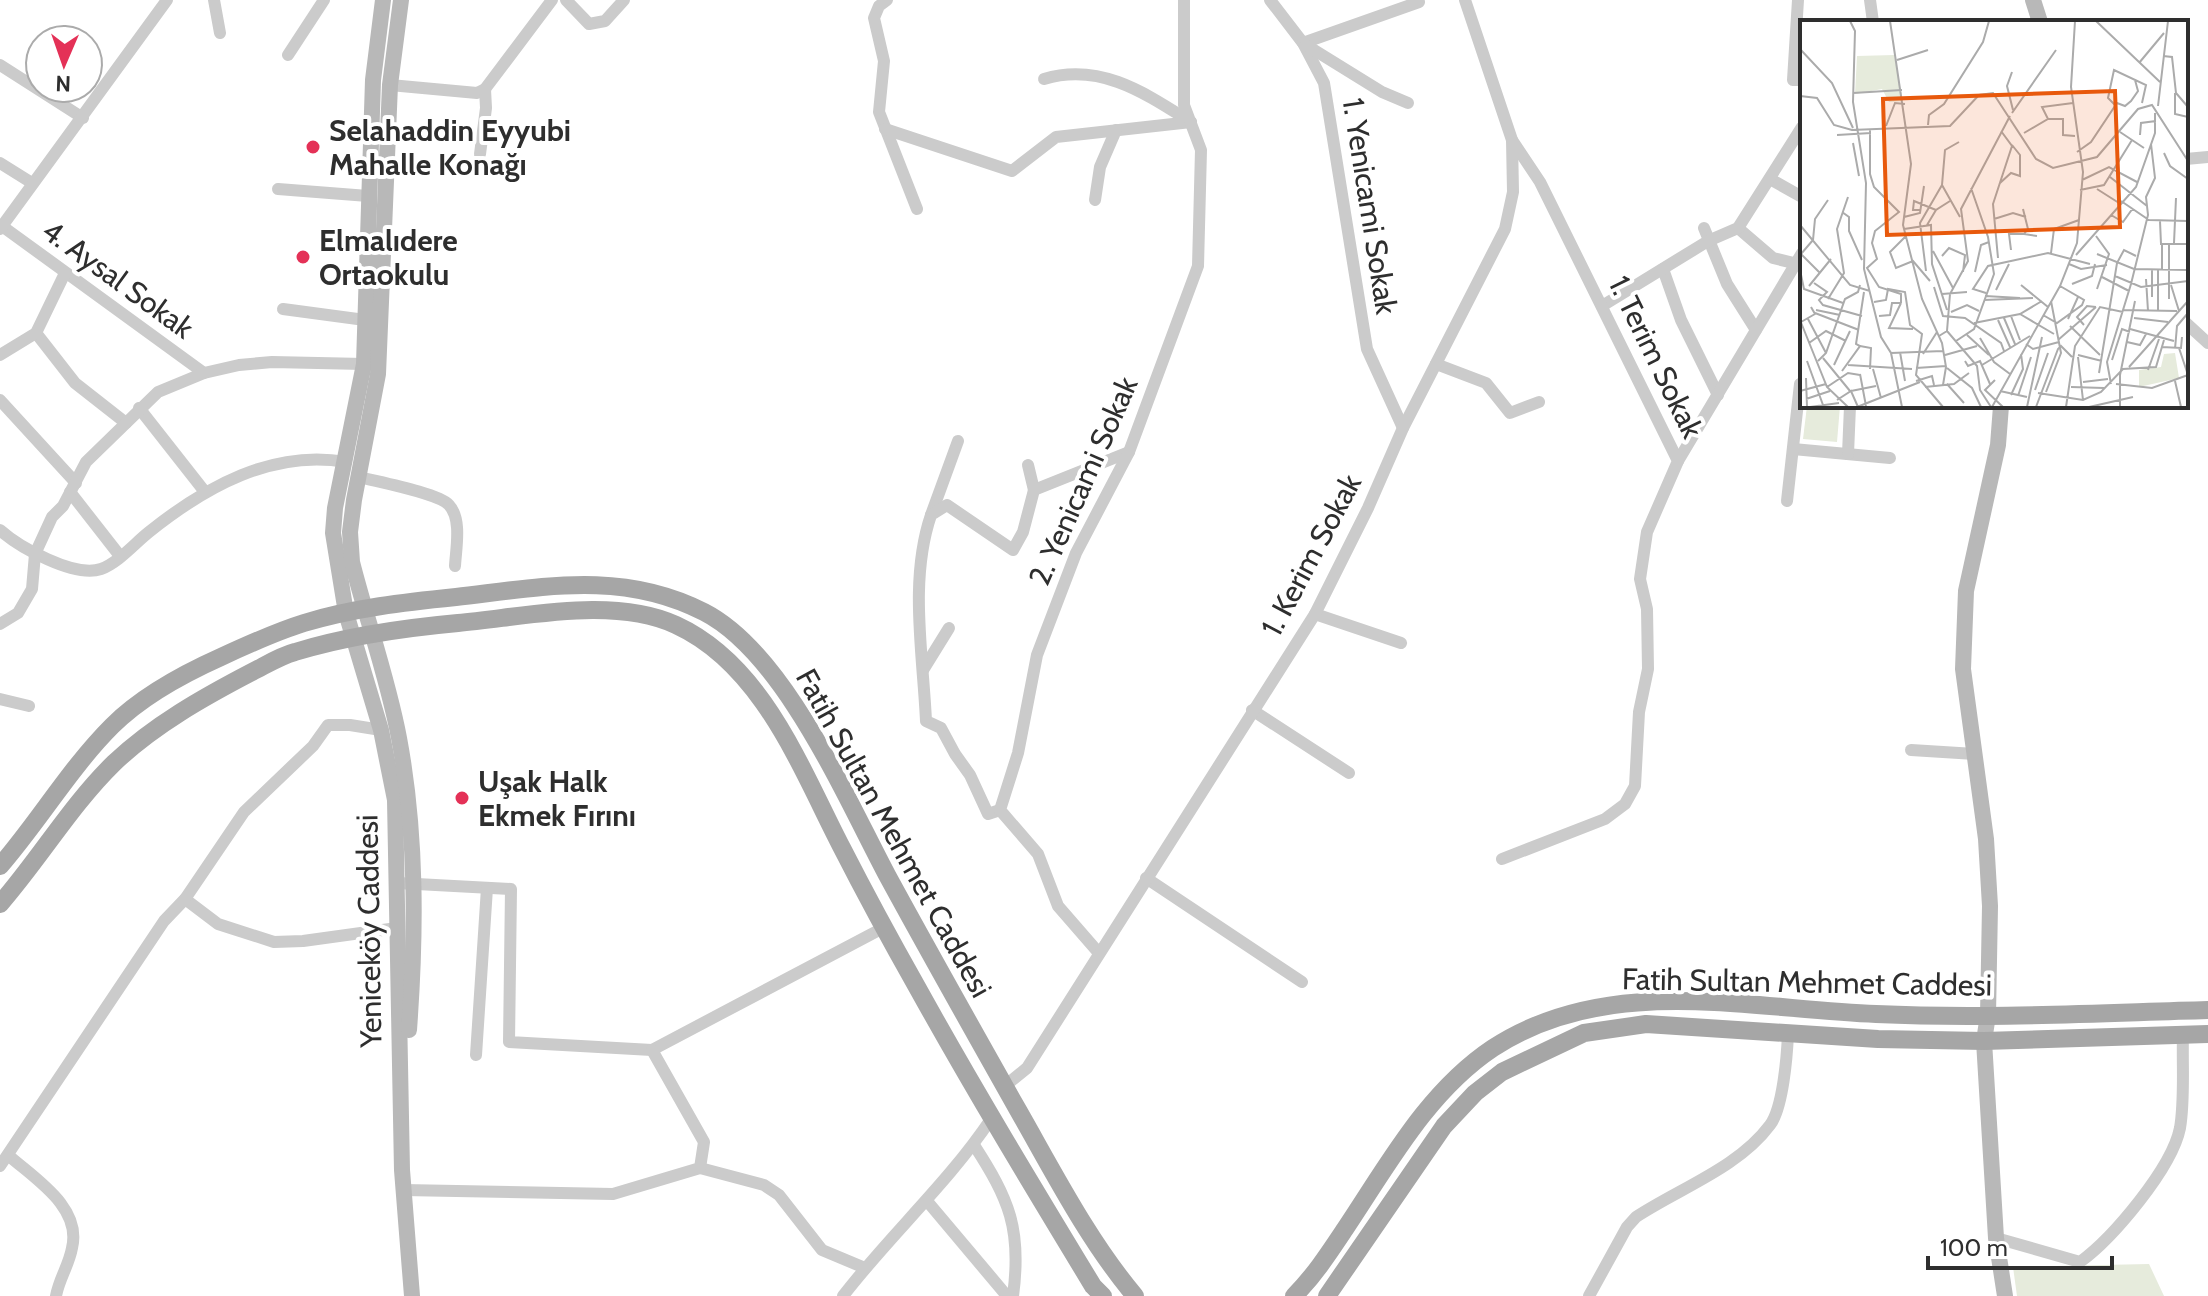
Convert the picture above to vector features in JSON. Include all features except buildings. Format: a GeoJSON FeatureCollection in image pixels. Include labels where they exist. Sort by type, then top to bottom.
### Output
{"type":"FeatureCollection","features":[{"type":"Feature","properties":{"kind":"main road","name":"Fatih Sultan Mehmet Caddesi"},"geometry":{"type":"LineString","coordinates":[[0,866],[113,724],[149,696],[193,669],[277,632],[346,613],[550,586],[618,585],[676,599],[707,613],[732,631],[752,647],[772,672],[812,735],[947,987],[1056,1177],[1117,1275],[1135,1296]]}},
{"type":"Feature","properties":{"kind":"main road","name":"Fatih Sultan Mehmet Caddesi"},"geometry":{"type":"LineString","coordinates":[[0,904],[85,795],[140,740],[228,684],[292,652],[373,634],[601,609],[641,613],[677,626],[710,645],[735,668],[785,737],[883,928],[991,1119],[1093,1286],[1103,1296]]}},
{"type":"Feature","properties":{"kind":"main road","name":"Fatih Sultan Mehmet Caddesi"},"geometry":{"type":"LineString","coordinates":[[1294,1296],[1322,1263],[1421,1115],[1458,1077],[1494,1048],[1577,1010],[1634,1001],[1675,1001],[1877,1014],[2208,1010]]}},
{"type":"Feature","properties":{"kind":"main road","name":"Fatih Sultan Mehmet Caddesi"},"geometry":{"type":"LineString","coordinates":[[1327,1296],[1444,1126],[1475,1093],[1502,1072],[1584,1033],[1612,1028],[1682,1025],[1788,1034],[1984,1041],[2208,1034]]}},
{"type":"Feature","properties":{"kind":"street"},"geometry":{"type":"LineString","coordinates":[[1,228],[167,0]]}},
{"type":"Feature","properties":{"kind":"street"},"geometry":{"type":"LineString","coordinates":[[214,0],[220,33]]}},
{"type":"Feature","properties":{"kind":"street"},"geometry":{"type":"LineString","coordinates":[[288,55],[324,0]]}},
{"type":"Feature","properties":{"kind":"street","name":"Yeniceköy Caddesi"},"geometry":{"type":"LineString","coordinates":[[383,0],[373,80],[364,364],[335,508],[333,533],[346,613],[381,730],[395,800],[406,883],[397,928],[400,1074]]}},
{"type":"Feature","properties":{"kind":"street","name":"Yeniceköy Caddesi"},"geometry":{"type":"LineString","coordinates":[[400,1074],[406,1066],[412,992],[399,738],[352,562],[350,532],[378,374],[390,85],[401,0]]}},
{"type":"Feature","properties":{"kind":"street"},"geometry":{"type":"LineString","coordinates":[[390,85],[477,93],[485,89],[552,0]]}},
{"type":"Feature","properties":{"kind":"street"},"geometry":{"type":"LineString","coordinates":[[566,0],[589,24],[605,21],[624,0]]}},
{"type":"Feature","properties":{"kind":"street"},"geometry":{"type":"LineString","coordinates":[[887,0],[879,6],[874,18],[884,61],[879,112],[917,209]]}},
{"type":"Feature","properties":{"kind":"street","name":"2. Yenicami Sokak"},"geometry":{"type":"LineString","coordinates":[[1000,810],[1018,753],[1037,655],[1076,553],[1129,452],[1198,266],[1201,150],[1184,105],[1184,0]]}},
{"type":"Feature","properties":{"kind":"street","name":"1. Yenicami Sokak"},"geometry":{"type":"LineString","coordinates":[[1270,0],[1303,43],[1324,83],[1367,349],[1403,428]]}},
{"type":"Feature","properties":{"kind":"street","name":"1. Kerim Sokak"},"geometry":{"type":"LineString","coordinates":[[1005,1086],[1027,1068],[1315,614],[1368,508],[1403,428],[1505,229],[1513,192],[1512,140],[1465,0]]}},
{"type":"Feature","properties":{"kind":"street"},"geometry":{"type":"LineString","coordinates":[[1797,80],[1798,0]]}},
{"type":"Feature","properties":{"kind":"street"},"geometry":{"type":"LineString","coordinates":[[1870,0],[1873,20]]}},
{"type":"Feature","properties":{"kind":"street"},"geometry":{"type":"LineString","coordinates":[[2033,0],[2039,20]]}},
{"type":"Feature","properties":{"kind":"street"},"geometry":{"type":"LineString","coordinates":[[1303,43],[1419,2]]}},
{"type":"Feature","properties":{"kind":"street"},"geometry":{"type":"LineString","coordinates":[[1303,43],[1382,92],[1408,103]]}},
{"type":"Feature","properties":{"kind":"street"},"geometry":{"type":"LineString","coordinates":[[0,65],[83,118]]}},
{"type":"Feature","properties":{"kind":"street"},"geometry":{"type":"LineString","coordinates":[[1044,79],[1063,73],[1104,76],[1142,91],[1191,122]]}},
{"type":"Feature","properties":{"kind":"street"},"geometry":{"type":"LineString","coordinates":[[480,154],[486,108],[485,89]]}},
{"type":"Feature","properties":{"kind":"street"},"geometry":{"type":"LineString","coordinates":[[885,129],[1012,171],[1056,137],[1191,122]]}},
{"type":"Feature","properties":{"kind":"street"},"geometry":{"type":"LineString","coordinates":[[1095,200],[1100,167],[1116,130]]}},
{"type":"Feature","properties":{"kind":"street"},"geometry":{"type":"LineString","coordinates":[[1602,306],[1708,241],[1738,228],[1800,130]]}},
{"type":"Feature","properties":{"kind":"street","name":"1. Terim Sokak"},"geometry":{"type":"LineString","coordinates":[[1502,859],[1605,819],[1625,804],[1635,786],[1639,712],[1648,669],[1647,609],[1640,579],[1647,532],[1678,461],[1540,182],[1512,140]]}},
{"type":"Feature","properties":{"kind":"street"},"geometry":{"type":"LineString","coordinates":[[371,143],[389,143]]}},
{"type":"Feature","properties":{"kind":"street"},"geometry":{"type":"LineString","coordinates":[[2188,159],[2208,157]]}},
{"type":"Feature","properties":{"kind":"street"},"geometry":{"type":"LineString","coordinates":[[0,163],[32,183]]}},
{"type":"Feature","properties":{"kind":"street"},"geometry":{"type":"LineString","coordinates":[[1770,179],[1800,196]]}},
{"type":"Feature","properties":{"kind":"street"},"geometry":{"type":"LineString","coordinates":[[278,189],[368,196]]}},
{"type":"Feature","properties":{"kind":"street","name":"4. Aysal Sokak"},"geometry":{"type":"LineString","coordinates":[[1,228],[204,373]]}},
{"type":"Feature","properties":{"kind":"street"},"geometry":{"type":"LineString","coordinates":[[1704,228],[1727,284],[1756,330]]}},
{"type":"Feature","properties":{"kind":"street"},"geometry":{"type":"LineString","coordinates":[[1678,461],[1800,260],[1773,258],[1738,228]]}},
{"type":"Feature","properties":{"kind":"street"},"geometry":{"type":"LineString","coordinates":[[1663,269],[1681,320],[1718,395]]}},
{"type":"Feature","properties":{"kind":"street"},"geometry":{"type":"LineString","coordinates":[[0,355],[36,333],[65,273]]}},
{"type":"Feature","properties":{"kind":"street"},"geometry":{"type":"LineString","coordinates":[[283,309],[365,320]]}},
{"type":"Feature","properties":{"kind":"street"},"geometry":{"type":"LineString","coordinates":[[2188,325],[2208,343]]}},
{"type":"Feature","properties":{"kind":"street"},"geometry":{"type":"LineString","coordinates":[[36,333],[75,383],[126,423]]}},
{"type":"Feature","properties":{"kind":"street"},"geometry":{"type":"LineString","coordinates":[[0,624],[18,613],[32,589],[35,554],[52,517],[63,506],[86,462],[158,392],[204,373],[239,365],[272,362],[364,364]]}},
{"type":"Feature","properties":{"kind":"street"},"geometry":{"type":"LineString","coordinates":[[1436,364],[1486,383],[1510,413],[1539,402]]}},
{"type":"Feature","properties":{"kind":"street"},"geometry":{"type":"LineString","coordinates":[[1787,501],[1800,384]]}},
{"type":"Feature","properties":{"kind":"street"},"geometry":{"type":"LineString","coordinates":[[0,400],[73,488],[120,556]]}},
{"type":"Feature","properties":{"kind":"street"},"geometry":{"type":"LineString","coordinates":[[139,408],[205,492]]}},
{"type":"Feature","properties":{"kind":"street"},"geometry":{"type":"LineString","coordinates":[[1848,454],[1850,408]]}},
{"type":"Feature","properties":{"kind":"street"},"geometry":{"type":"LineString","coordinates":[[2001,408],[1998,445],[1966,591],[1963,669],[1987,852],[1990,906],[1988,1015],[1984,1041],[1996,1238],[2005,1296]]}},
{"type":"Feature","properties":{"kind":"street"},"geometry":{"type":"LineString","coordinates":[[958,441],[931,515],[921,556],[919,593],[926,721],[941,728],[970,775],[988,814],[1000,810],[1038,854],[1058,906],[1098,952]]}},
{"type":"Feature","properties":{"kind":"street"},"geometry":{"type":"LineString","coordinates":[[1793,449],[1890,458]]}},
{"type":"Feature","properties":{"kind":"street"},"geometry":{"type":"LineString","coordinates":[[1034,490],[1129,452]]}},
{"type":"Feature","properties":{"kind":"street"},"geometry":{"type":"LineString","coordinates":[[0,530],[35,554],[78,569],[100,569],[181,507],[205,492],[260,468],[319,458],[346,462]]}},
{"type":"Feature","properties":{"kind":"street"},"geometry":{"type":"LineString","coordinates":[[931,515],[947,505],[1013,550],[1023,532],[1034,490],[1028,465]]}},
{"type":"Feature","properties":{"kind":"street"},"geometry":{"type":"LineString","coordinates":[[359,477],[437,497],[450,505],[457,526],[455,566]]}},
{"type":"Feature","properties":{"kind":"street"},"geometry":{"type":"LineString","coordinates":[[1315,614],[1401,643]]}},
{"type":"Feature","properties":{"kind":"street"},"geometry":{"type":"LineString","coordinates":[[923,670],[949,628]]}},
{"type":"Feature","properties":{"kind":"street"},"geometry":{"type":"LineString","coordinates":[[0,699],[29,706]]}},
{"type":"Feature","properties":{"kind":"street"},"geometry":{"type":"LineString","coordinates":[[1252,710],[1349,773]]}},
{"type":"Feature","properties":{"kind":"street"},"geometry":{"type":"LineString","coordinates":[[56,1296],[72,1249],[75,1230],[70,1214],[51,1193],[4,1161],[164,921],[185,899],[244,812],[313,746],[328,725],[381,730]]}},
{"type":"Feature","properties":{"kind":"street"},"geometry":{"type":"LineString","coordinates":[[1911,750],[1975,754]]}},
{"type":"Feature","properties":{"kind":"street"},"geometry":{"type":"LineString","coordinates":[[1146,878],[1302,982]]}},
{"type":"Feature","properties":{"kind":"street"},"geometry":{"type":"LineString","coordinates":[[406,883],[511,889],[509,1042],[652,1050],[883,928]]}},
{"type":"Feature","properties":{"kind":"street"},"geometry":{"type":"LineString","coordinates":[[476,1055],[487,888]]}},
{"type":"Feature","properties":{"kind":"street"},"geometry":{"type":"LineString","coordinates":[[185,899],[218,924],[274,942],[397,928]]}},
{"type":"Feature","properties":{"kind":"street"},"geometry":{"type":"LineString","coordinates":[[1589,1296],[1627,1227],[1636,1217],[1723,1166],[1772,1124],[1787,1066],[1788,1034]]}},
{"type":"Feature","properties":{"kind":"street"},"geometry":{"type":"LineString","coordinates":[[1996,1238],[2080,1262],[2092,1253],[2172,1154],[2180,1127],[2183,1034]]}},
{"type":"Feature","properties":{"kind":"street"},"geometry":{"type":"LineString","coordinates":[[652,1050],[704,1142],[700,1168]]}},
{"type":"Feature","properties":{"kind":"street"},"geometry":{"type":"LineString","coordinates":[[400,1074],[403,1190],[412,1296]]}},
{"type":"Feature","properties":{"kind":"street"},"geometry":{"type":"LineString","coordinates":[[843,1296],[974,1145],[991,1119]]}},
{"type":"Feature","properties":{"kind":"street"},"geometry":{"type":"LineString","coordinates":[[974,1145],[996,1179],[1012,1214],[1015,1255],[1010,1296]]}},
{"type":"Feature","properties":{"kind":"street"},"geometry":{"type":"LineString","coordinates":[[403,1190],[613,1194],[700,1168],[764,1185],[779,1195],[822,1250],[865,1268]]}},
{"type":"Feature","properties":{"kind":"street"},"geometry":{"type":"LineString","coordinates":[[927,1201],[1010,1296]]}},
{"type":"Feature","properties":{"kind":"shaded area"},"geometry":{"type":"Polygon","coordinates":[[[1807,408],[1840,408],[1837,442],[1803,439],[1807,408]]]}},
{"type":"Feature","properties":{"kind":"shaded area"},"geometry":{"type":"Polygon","coordinates":[[[2149,1264],[2164,1296],[2017,1296],[2013,1267],[2149,1264]]]}},
{"type":"Feature","properties":{"kind":"place","name":"Selahaddin Eyyubi Mahalle Konağı"},"geometry":{"type":"Point","coordinates":[313,147]}},
{"type":"Feature","properties":{"kind":"place","name":"Elmalıdere Ortaokulu"},"geometry":{"type":"Point","coordinates":[303,257]}},
{"type":"Feature","properties":{"kind":"place","name":"Uşak Halk Ekmek Fırını"},"geometry":{"type":"Point","coordinates":[462,798]}}]}
